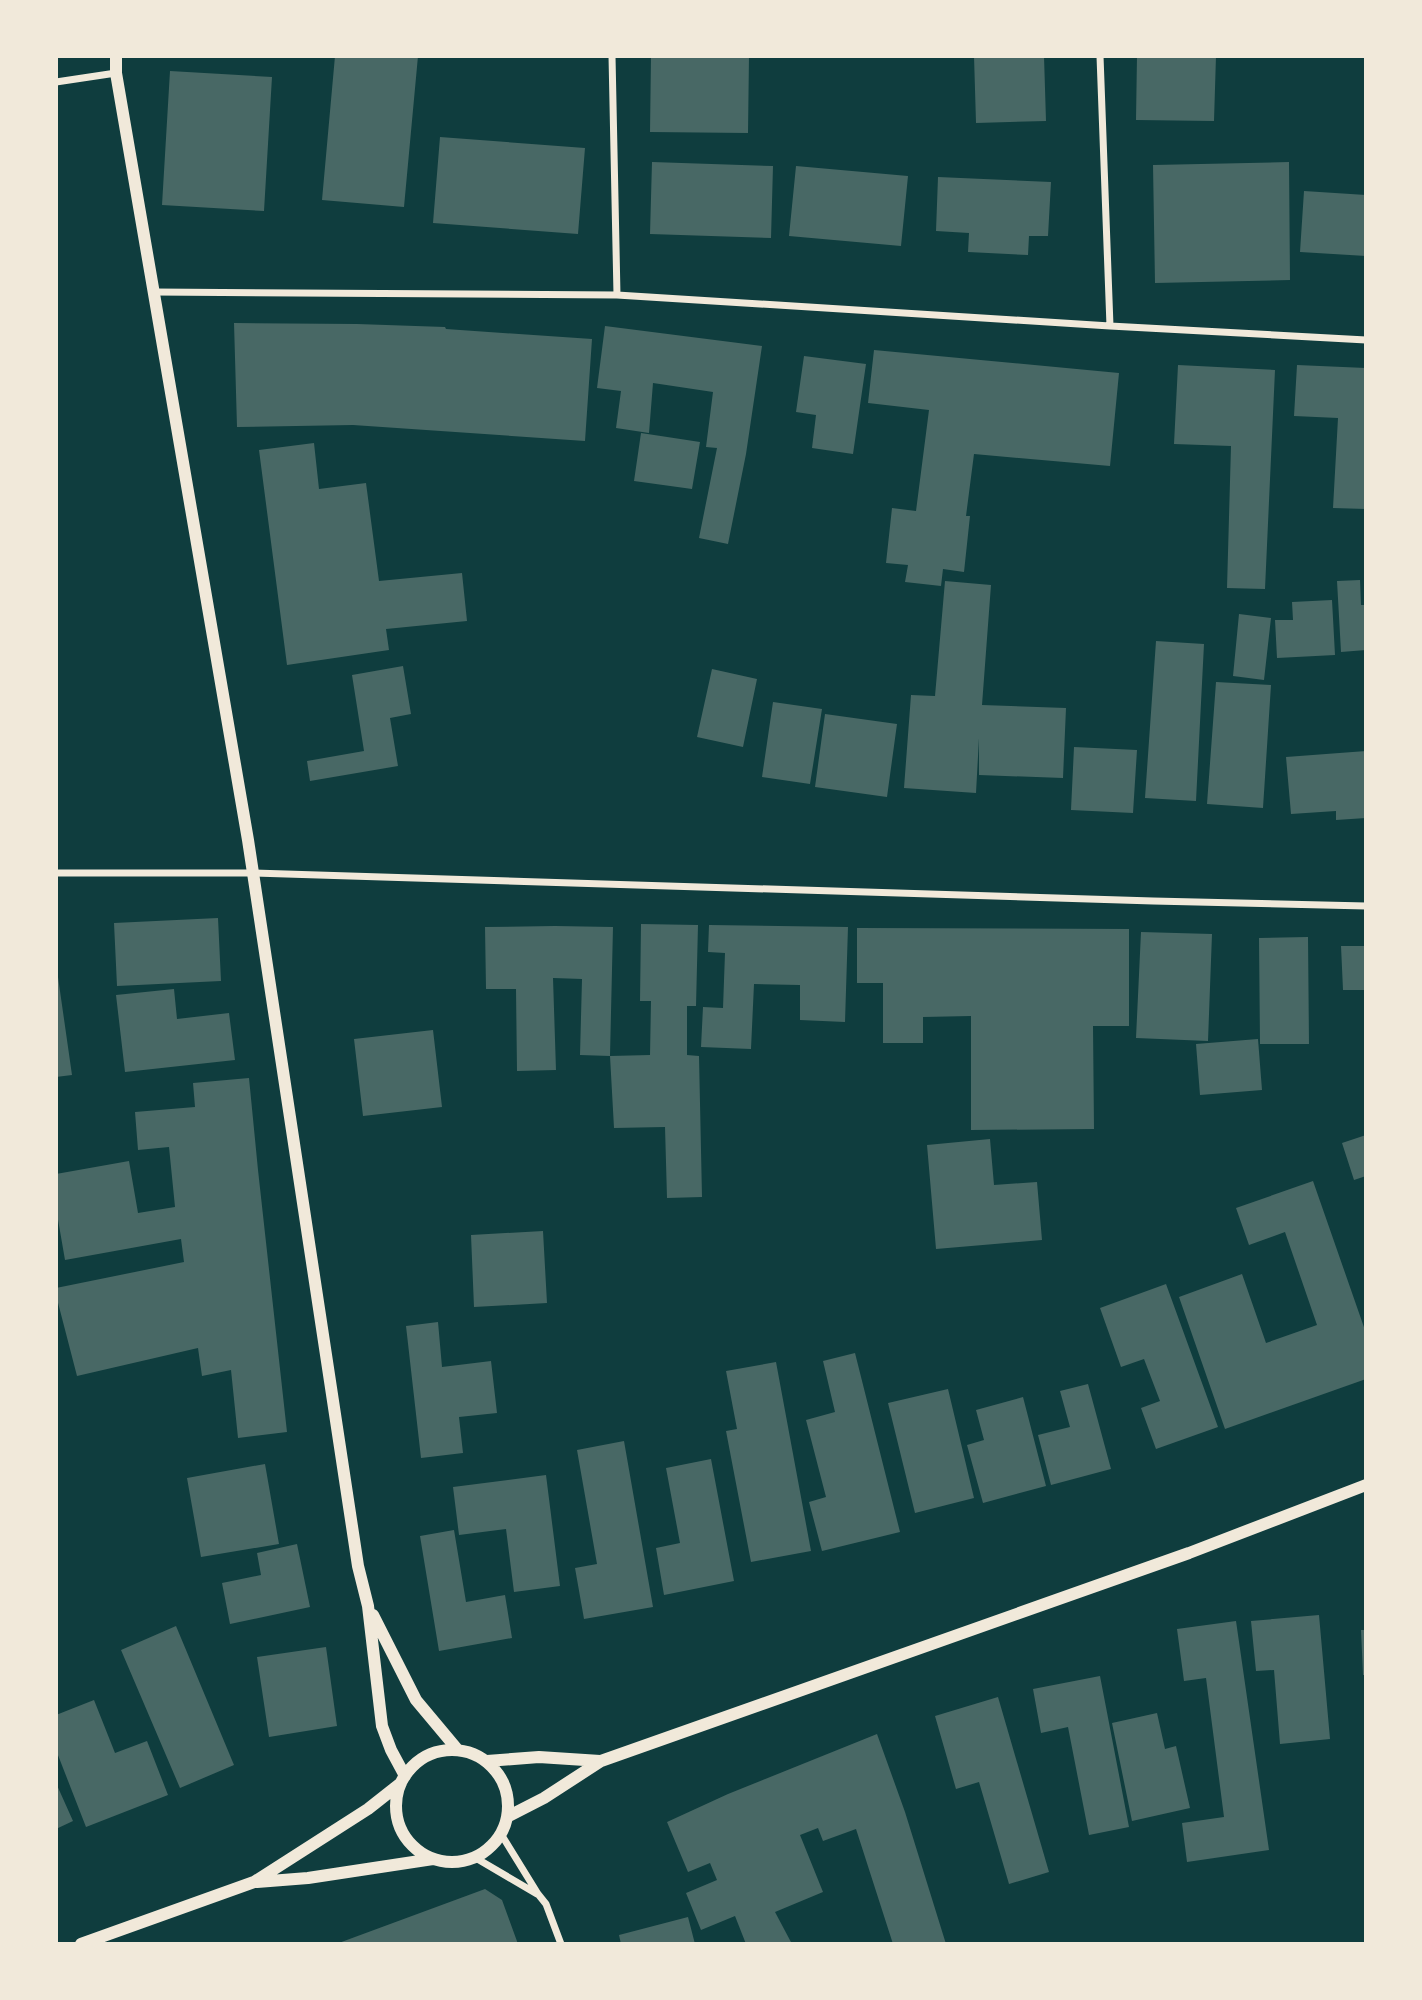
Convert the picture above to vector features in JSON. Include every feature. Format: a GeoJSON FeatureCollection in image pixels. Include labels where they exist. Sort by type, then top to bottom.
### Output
{"type":"FeatureCollection","features":[{"type":"Feature","properties":{"kind":"street"},"geometry":{"type":"LineString","coordinates":[[116,56],[116,73],[253,873],[360,1576],[368,1606],[382,1726],[403,1780],[397,1798],[397,1813],[401,1828],[414,1846],[433,1859]]}},
{"type":"Feature","properties":{"kind":"street"},"geometry":{"type":"LineString","coordinates":[[612,56],[617,295]]}},
{"type":"Feature","properties":{"kind":"street"},"geometry":{"type":"LineString","coordinates":[[1100,56],[1110,326]]}},
{"type":"Feature","properties":{"kind":"street"},"geometry":{"type":"LineString","coordinates":[[56,82],[116,73]]}},
{"type":"Feature","properties":{"kind":"street"},"geometry":{"type":"LineString","coordinates":[[153,292],[617,295],[1366,340]]}},
{"type":"Feature","properties":{"kind":"street"},"geometry":{"type":"LineString","coordinates":[[56,873],[253,873],[1366,906]]}},
{"type":"Feature","properties":{"kind":"street"},"geometry":{"type":"LineString","coordinates":[[508,1817],[544,1798],[601,1761],[1189,1553],[1366,1485]]}},
{"type":"Feature","properties":{"kind":"street"},"geometry":{"type":"LineString","coordinates":[[368,1606],[416,1700],[457,1749]]}},
{"type":"Feature","properties":{"kind":"street"},"geometry":{"type":"LineString","coordinates":[[81,1944],[254,1882],[368,1809],[403,1780],[414,1764],[427,1756],[457,1749],[468,1751],[487,1761],[498,1772],[505,1786],[509,1801],[508,1817],[501,1834],[484,1852],[474,1857],[450,1862],[433,1859],[308,1878],[254,1882]]}},
{"type":"Feature","properties":{"kind":"street"},"geometry":{"type":"LineString","coordinates":[[487,1761],[540,1757],[601,1761]]}},
{"type":"Feature","properties":{"kind":"street"},"geometry":{"type":"LineString","coordinates":[[501,1834],[550,1912],[561,1944]]}},
{"type":"Feature","properties":{"kind":"street"},"geometry":{"type":"LineString","coordinates":[[474,1857],[538,1894]]}},
{"type":"Feature","properties":{"kind":"building"},"geometry":{"type":"Polygon","coordinates":[[[335,56],[418,56],[404,207],[322,200],[335,56]]]}},
{"type":"Feature","properties":{"kind":"building"},"geometry":{"type":"Polygon","coordinates":[[[651,56],[749,56],[748,133],[650,132],[651,56]]]}},
{"type":"Feature","properties":{"kind":"building"},"geometry":{"type":"Polygon","coordinates":[[[974,56],[1044,56],[1046,121],[976,123],[974,56]]]}},
{"type":"Feature","properties":{"kind":"building"},"geometry":{"type":"Polygon","coordinates":[[[1137,56],[1216,56],[1214,121],[1136,120],[1137,56]]]}},
{"type":"Feature","properties":{"kind":"building"},"geometry":{"type":"Polygon","coordinates":[[[170,71],[272,77],[264,211],[162,205],[170,71]]]}},
{"type":"Feature","properties":{"kind":"building"},"geometry":{"type":"Polygon","coordinates":[[[440,137],[585,148],[578,234],[433,223],[440,137]]]}},
{"type":"Feature","properties":{"kind":"building"},"geometry":{"type":"Polygon","coordinates":[[[652,162],[773,166],[771,238],[650,234],[652,162]]]}},
{"type":"Feature","properties":{"kind":"building"},"geometry":{"type":"Polygon","coordinates":[[[1289,162],[1290,280],[1155,283],[1153,165],[1289,162]]]}},
{"type":"Feature","properties":{"kind":"building"},"geometry":{"type":"Polygon","coordinates":[[[796,166],[908,176],[901,246],[789,236],[796,166]]]}},
{"type":"Feature","properties":{"kind":"building"},"geometry":{"type":"Polygon","coordinates":[[[938,177],[1051,182],[1048,236],[1029,236],[1028,255],[968,252],[969,233],[936,231],[938,177]]]}},
{"type":"Feature","properties":{"kind":"building"},"geometry":{"type":"Polygon","coordinates":[[[1304,191],[1366,195],[1366,256],[1300,252],[1304,191]]]}},
{"type":"Feature","properties":{"kind":"building"},"geometry":{"type":"Polygon","coordinates":[[[234,323],[445,327],[592,339],[585,441],[353,425],[237,427],[234,323]]]}},
{"type":"Feature","properties":{"kind":"building"},"geometry":{"type":"Polygon","coordinates":[[[605,326],[762,346],[746,454],[728,544],[699,538],[717,448],[706,447],[713,392],[653,383],[649,433],[616,428],[621,391],[597,388],[605,326]]]}},
{"type":"Feature","properties":{"kind":"building"},"geometry":{"type":"Polygon","coordinates":[[[874,350],[1119,373],[1110,466],[974,454],[966,516],[970,516],[964,572],[943,569],[941,586],[905,582],[908,565],[886,563],[892,508],[916,511],[929,410],[868,403],[874,350]]]}},
{"type":"Feature","properties":{"kind":"building"},"geometry":{"type":"Polygon","coordinates":[[[804,356],[866,364],[853,454],[812,448],[816,415],[796,412],[804,356]]]}},
{"type":"Feature","properties":{"kind":"building"},"geometry":{"type":"Polygon","coordinates":[[[1178,365],[1275,370],[1265,589],[1227,588],[1231,446],[1174,444],[1178,365]]]}},
{"type":"Feature","properties":{"kind":"building"},"geometry":{"type":"Polygon","coordinates":[[[1297,365],[1366,368],[1366,509],[1333,508],[1338,418],[1294,416],[1297,365]]]}},
{"type":"Feature","properties":{"kind":"building"},"geometry":{"type":"Polygon","coordinates":[[[641,433],[700,442],[692,489],[634,481],[641,433]]]}},
{"type":"Feature","properties":{"kind":"building"},"geometry":{"type":"Polygon","coordinates":[[[314,443],[319,489],[366,483],[379,581],[462,573],[467,621],[386,629],[389,650],[287,665],[259,450],[314,443]]]}},
{"type":"Feature","properties":{"kind":"building"},"geometry":{"type":"Polygon","coordinates":[[[1360,580],[1361,605],[1366,605],[1366,650],[1341,652],[1337,581],[1360,580]]]}},
{"type":"Feature","properties":{"kind":"building"},"geometry":{"type":"Polygon","coordinates":[[[945,581],[991,585],[982,705],[1066,708],[1063,778],[979,775],[979,738],[976,793],[904,788],[911,695],[935,696],[945,581]]]}},
{"type":"Feature","properties":{"kind":"building"},"geometry":{"type":"Polygon","coordinates":[[[1332,600],[1335,655],[1277,658],[1275,620],[1293,620],[1292,602],[1332,600]]]}},
{"type":"Feature","properties":{"kind":"building"},"geometry":{"type":"Polygon","coordinates":[[[1239,614],[1271,618],[1264,680],[1233,676],[1239,614]]]}},
{"type":"Feature","properties":{"kind":"building"},"geometry":{"type":"Polygon","coordinates":[[[1156,641],[1204,644],[1196,801],[1145,798],[1156,641]]]}},
{"type":"Feature","properties":{"kind":"building"},"geometry":{"type":"Polygon","coordinates":[[[403,666],[411,714],[390,718],[398,766],[310,781],[307,761],[364,751],[352,675],[403,666]]]}},
{"type":"Feature","properties":{"kind":"building"},"geometry":{"type":"Polygon","coordinates":[[[712,669],[757,679],[743,747],[697,737],[712,669]]]}},
{"type":"Feature","properties":{"kind":"building"},"geometry":{"type":"Polygon","coordinates":[[[1216,682],[1271,685],[1263,808],[1207,804],[1216,682]]]}},
{"type":"Feature","properties":{"kind":"building"},"geometry":{"type":"Polygon","coordinates":[[[773,702],[822,709],[810,784],[762,777],[773,702]]]}},
{"type":"Feature","properties":{"kind":"building"},"geometry":{"type":"Polygon","coordinates":[[[825,714],[897,724],[887,797],[815,787],[825,714]]]}},
{"type":"Feature","properties":{"kind":"building"},"geometry":{"type":"Polygon","coordinates":[[[1074,747],[1137,750],[1133,813],[1071,810],[1074,747]]]}},
{"type":"Feature","properties":{"kind":"building"},"geometry":{"type":"Polygon","coordinates":[[[1366,751],[1366,818],[1336,820],[1336,811],[1291,814],[1286,757],[1366,751]]]}},
{"type":"Feature","properties":{"kind":"building"},"geometry":{"type":"Polygon","coordinates":[[[218,918],[221,981],[117,986],[114,923],[218,918]]]}},
{"type":"Feature","properties":{"kind":"building"},"geometry":{"type":"Polygon","coordinates":[[[641,924],[698,925],[696,1006],[687,1006],[687,1055],[699,1056],[702,1197],[667,1198],[665,1127],[614,1128],[610,1056],[650,1055],[651,1001],[640,1001],[641,924]]]}},
{"type":"Feature","properties":{"kind":"building"},"geometry":{"type":"Polygon","coordinates":[[[709,925],[848,927],[845,1022],[800,1020],[800,985],[754,984],[751,1049],[701,1047],[703,1007],[723,1008],[725,953],[708,952],[709,925]]]}},
{"type":"Feature","properties":{"kind":"building"},"geometry":{"type":"Polygon","coordinates":[[[485,927],[613,927],[610,1056],[580,1055],[582,979],[553,978],[556,1070],[517,1071],[516,989],[486,989],[485,927]]]}},
{"type":"Feature","properties":{"kind":"building"},"geometry":{"type":"Polygon","coordinates":[[[857,928],[1129,929],[1129,1026],[1093,1026],[1094,1129],[971,1130],[971,1016],[923,1017],[923,1043],[883,1043],[883,983],[857,983],[857,928]]]}},
{"type":"Feature","properties":{"kind":"building"},"geometry":{"type":"Polygon","coordinates":[[[1141,932],[1212,934],[1208,1041],[1136,1038],[1141,932]]]}},
{"type":"Feature","properties":{"kind":"building"},"geometry":{"type":"Polygon","coordinates":[[[1308,937],[1309,1044],[1260,1044],[1259,938],[1308,937]]]}},
{"type":"Feature","properties":{"kind":"building"},"geometry":{"type":"Polygon","coordinates":[[[1341,946],[1366,946],[1366,990],[1343,990],[1341,946]]]}},
{"type":"Feature","properties":{"kind":"building"},"geometry":{"type":"Polygon","coordinates":[[[56,977],[72,1075],[56,1077],[56,977]]]}},
{"type":"Feature","properties":{"kind":"building"},"geometry":{"type":"Polygon","coordinates":[[[174,989],[177,1019],[229,1013],[235,1060],[125,1072],[116,995],[174,989]]]}},
{"type":"Feature","properties":{"kind":"building"},"geometry":{"type":"Polygon","coordinates":[[[433,1030],[442,1107],[363,1116],[354,1039],[433,1030]]]}},
{"type":"Feature","properties":{"kind":"building"},"geometry":{"type":"Polygon","coordinates":[[[1258,1039],[1262,1090],[1200,1095],[1196,1044],[1258,1039]]]}},
{"type":"Feature","properties":{"kind":"building"},"geometry":{"type":"Polygon","coordinates":[[[249,1078],[287,1432],[238,1438],[231,1370],[202,1376],[198,1348],[77,1376],[56,1288],[184,1262],[181,1239],[65,1260],[56,1208],[56,1174],[129,1161],[138,1213],[175,1207],[169,1147],[138,1150],[135,1112],[195,1107],[193,1083],[249,1078]]]}},
{"type":"Feature","properties":{"kind":"building"},"geometry":{"type":"Polygon","coordinates":[[[1366,1135],[1366,1176],[1354,1180],[1342,1143],[1366,1135]]]}},
{"type":"Feature","properties":{"kind":"building"},"geometry":{"type":"Polygon","coordinates":[[[990,1139],[994,1185],[1037,1182],[1042,1240],[936,1249],[927,1145],[990,1139]]]}},
{"type":"Feature","properties":{"kind":"building"},"geometry":{"type":"Polygon","coordinates":[[[1313,1181],[1366,1333],[1366,1379],[1225,1429],[1179,1297],[1242,1274],[1266,1343],[1317,1325],[1285,1232],[1249,1245],[1236,1208],[1313,1181]]]}},
{"type":"Feature","properties":{"kind":"building"},"geometry":{"type":"Polygon","coordinates":[[[543,1231],[547,1303],[474,1307],[471,1235],[543,1231]]]}},
{"type":"Feature","properties":{"kind":"building"},"geometry":{"type":"Polygon","coordinates":[[[1166,1284],[1218,1427],[1156,1449],[1141,1408],[1160,1401],[1144,1359],[1121,1367],[1100,1308],[1166,1284]]]}},
{"type":"Feature","properties":{"kind":"building"},"geometry":{"type":"Polygon","coordinates":[[[438,1322],[442,1367],[491,1361],[497,1413],[459,1417],[463,1453],[421,1458],[406,1326],[438,1322]]]}},
{"type":"Feature","properties":{"kind":"building"},"geometry":{"type":"Polygon","coordinates":[[[855,1353],[900,1532],[822,1551],[809,1502],[826,1497],[806,1420],[835,1412],[823,1361],[855,1353]]]}},
{"type":"Feature","properties":{"kind":"building"},"geometry":{"type":"Polygon","coordinates":[[[776,1362],[811,1551],[751,1562],[726,1431],[737,1429],[726,1371],[776,1362]]]}},
{"type":"Feature","properties":{"kind":"building"},"geometry":{"type":"Polygon","coordinates":[[[1088,1384],[1111,1469],[1051,1485],[1038,1435],[1070,1427],[1060,1391],[1088,1384]]]}},
{"type":"Feature","properties":{"kind":"building"},"geometry":{"type":"Polygon","coordinates":[[[948,1389],[974,1498],[915,1513],[888,1403],[948,1389]]]}},
{"type":"Feature","properties":{"kind":"building"},"geometry":{"type":"Polygon","coordinates":[[[1023,1397],[1046,1486],[983,1503],[967,1445],[984,1440],[976,1410],[1023,1397]]]}},
{"type":"Feature","properties":{"kind":"building"},"geometry":{"type":"Polygon","coordinates":[[[624,1441],[653,1607],[584,1619],[575,1568],[597,1564],[577,1450],[624,1441]]]}},
{"type":"Feature","properties":{"kind":"building"},"geometry":{"type":"Polygon","coordinates":[[[711,1459],[734,1581],[664,1595],[656,1548],[680,1543],[666,1468],[711,1459]]]}},
{"type":"Feature","properties":{"kind":"building"},"geometry":{"type":"Polygon","coordinates":[[[265,1464],[279,1544],[201,1557],[187,1478],[265,1464]]]}},
{"type":"Feature","properties":{"kind":"building"},"geometry":{"type":"Polygon","coordinates":[[[546,1475],[560,1586],[514,1592],[506,1529],[459,1535],[453,1487],[546,1475]]]}},
{"type":"Feature","properties":{"kind":"building"},"geometry":{"type":"Polygon","coordinates":[[[454,1530],[466,1602],[505,1595],[512,1638],[439,1651],[420,1536],[454,1530]]]}},
{"type":"Feature","properties":{"kind":"building"},"geometry":{"type":"Polygon","coordinates":[[[297,1544],[310,1607],[230,1624],[222,1583],[261,1575],[257,1553],[297,1544]]]}},
{"type":"Feature","properties":{"kind":"building"},"geometry":{"type":"Polygon","coordinates":[[[1319,1615],[1330,1739],[1280,1744],[1274,1670],[1256,1671],[1251,1621],[1319,1615]]]}},
{"type":"Feature","properties":{"kind":"building"},"geometry":{"type":"Polygon","coordinates":[[[1236,1621],[1269,1850],[1187,1862],[1182,1823],[1224,1817],[1206,1678],[1184,1681],[1177,1629],[1236,1621]]]}},
{"type":"Feature","properties":{"kind":"building"},"geometry":{"type":"Polygon","coordinates":[[[176,1626],[234,1765],[180,1788],[121,1650],[176,1626]]]}},
{"type":"Feature","properties":{"kind":"building"},"geometry":{"type":"Polygon","coordinates":[[[1361,1630],[1366,1630],[1366,1675],[1363,1675],[1361,1630]]]}},
{"type":"Feature","properties":{"kind":"building"},"geometry":{"type":"Polygon","coordinates":[[[326,1647],[337,1726],[269,1737],[257,1657],[326,1647]]]}},
{"type":"Feature","properties":{"kind":"building"},"geometry":{"type":"Polygon","coordinates":[[[1100,1676],[1129,1827],[1089,1835],[1068,1727],[1041,1733],[1033,1689],[1100,1676]]]}},
{"type":"Feature","properties":{"kind":"building"},"geometry":{"type":"Polygon","coordinates":[[[998,1697],[1049,1872],[1009,1884],[979,1782],[956,1789],[935,1716],[998,1697]]]}},
{"type":"Feature","properties":{"kind":"building"},"geometry":{"type":"Polygon","coordinates":[[[94,1700],[115,1753],[147,1741],[168,1795],[86,1827],[56,1750],[56,1715],[94,1700]]]}},
{"type":"Feature","properties":{"kind":"building"},"geometry":{"type":"Polygon","coordinates":[[[1157,1713],[1165,1749],[1176,1746],[1190,1808],[1132,1821],[1112,1723],[1157,1713]]]}},
{"type":"Feature","properties":{"kind":"building"},"geometry":{"type":"Polygon","coordinates":[[[877,1734],[905,1812],[946,1944],[893,1944],[856,1829],[823,1841],[818,1828],[800,1835],[823,1892],[775,1912],[792,1944],[746,1944],[735,1916],[701,1930],[686,1893],[717,1880],[710,1863],[688,1872],[667,1822],[728,1794],[877,1734]]]}},
{"type":"Feature","properties":{"kind":"building"},"geometry":{"type":"Polygon","coordinates":[[[56,1783],[73,1821],[56,1829],[56,1783]]]}},
{"type":"Feature","properties":{"kind":"building"},"geometry":{"type":"Polygon","coordinates":[[[485,1889],[502,1900],[518,1944],[336,1944],[485,1889]]]}},
{"type":"Feature","properties":{"kind":"building"},"geometry":{"type":"Polygon","coordinates":[[[688,1917],[695,1944],[621,1944],[619,1935],[688,1917]]]}}]}
